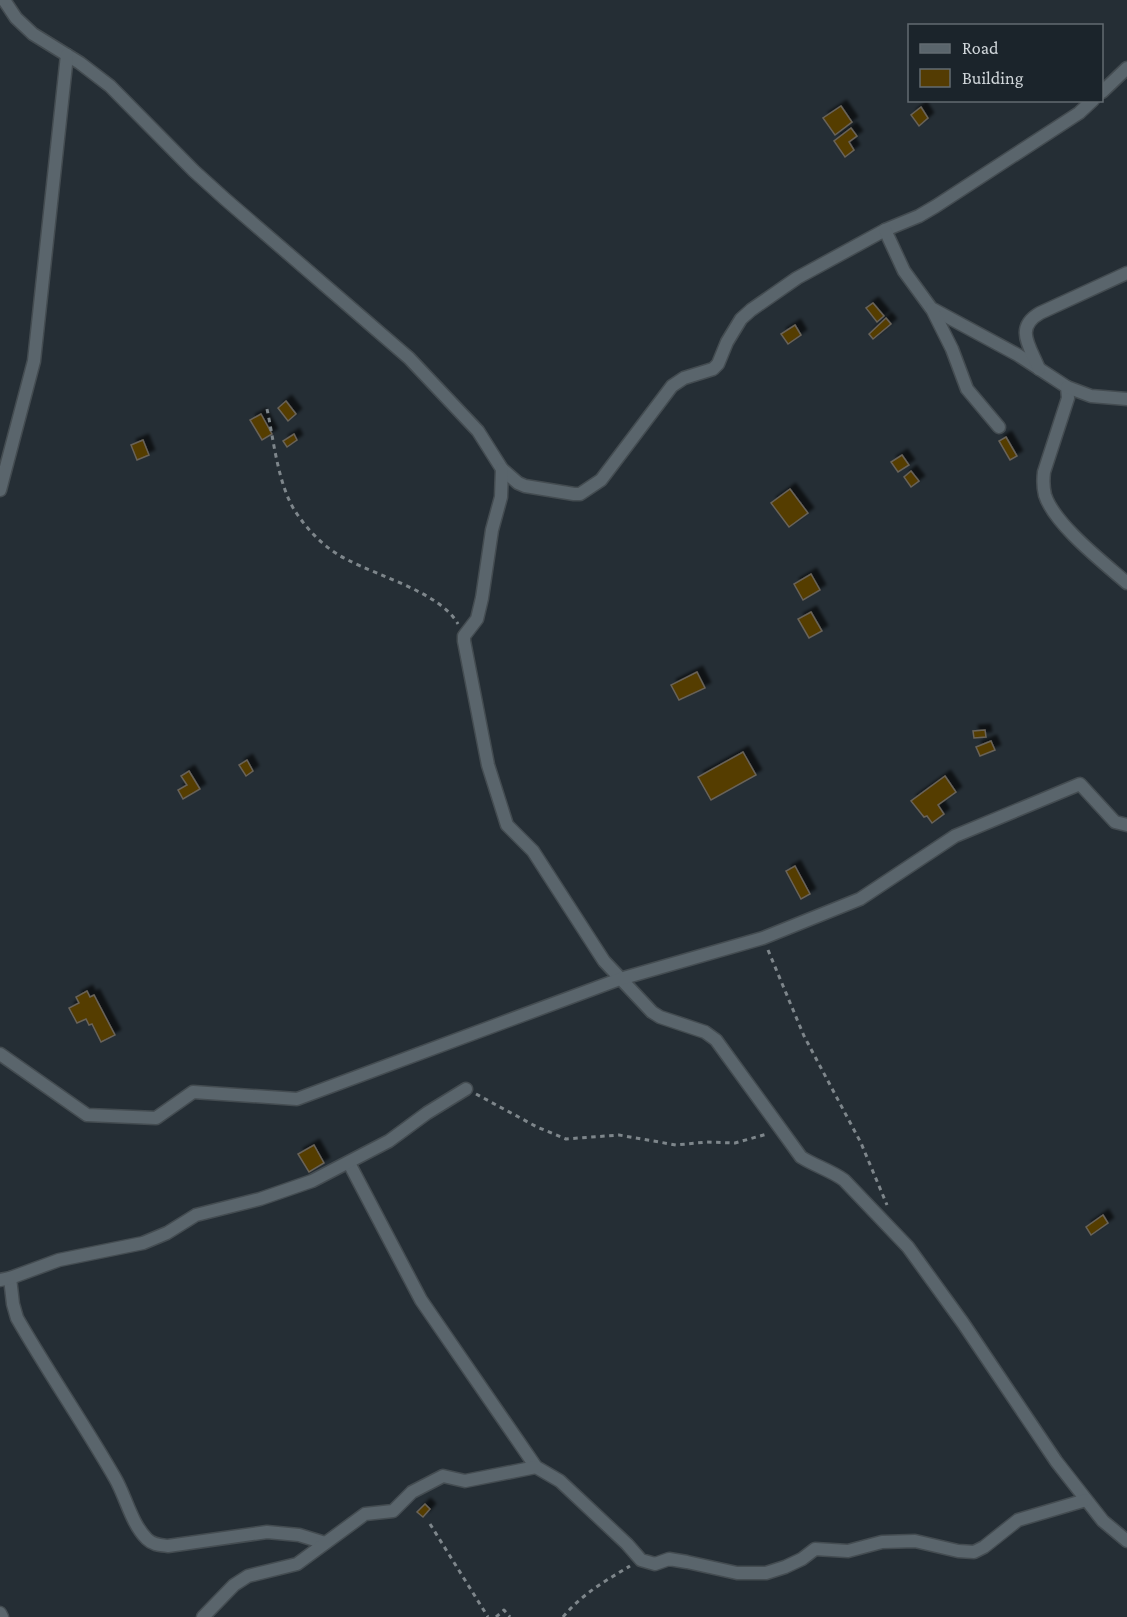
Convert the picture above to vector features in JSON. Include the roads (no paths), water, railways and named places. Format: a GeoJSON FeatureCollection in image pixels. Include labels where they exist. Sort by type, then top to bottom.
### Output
{"type":"FeatureCollection","features":[{"type":"Feature","properties":{"kind":"street"},"geometry":{"type":"LineString","coordinates":[[4,0],[16,18],[33,34],[110,86],[194,171],[410,358],[478,431],[502,470],[518,483],[574,494],[580,494],[594,486],[672,386],[684,378],[707,372],[718,364],[727,342],[741,319],[751,310],[797,278],[885,231],[919,216],[953,196],[1013,154],[1079,113],[1091,102]]}},
{"type":"Feature","properties":{"kind":"street"},"geometry":{"type":"LineString","coordinates":[[0,490],[34,361],[67,55]]}},
{"type":"Feature","properties":{"kind":"street"},"geometry":{"type":"LineString","coordinates":[[1103,90],[1127,68]]}},
{"type":"Feature","properties":{"kind":"street"},"geometry":{"type":"LineString","coordinates":[[885,231],[903,272],[931,308],[952,348],[967,389],[999,427]]}},
{"type":"Feature","properties":{"kind":"street"},"geometry":{"type":"LineString","coordinates":[[1039,369],[1025,331],[1029,321],[1040,313],[1127,273]]}},
{"type":"Feature","properties":{"kind":"street"},"geometry":{"type":"LineString","coordinates":[[931,308],[1067,387],[1091,396],[1127,399]]}},
{"type":"Feature","properties":{"kind":"street"},"geometry":{"type":"LineString","coordinates":[[1067,387],[1068,399],[1044,472],[1043,483],[1046,497],[1054,513],[1069,531],[1127,583]]}},
{"type":"Feature","properties":{"kind":"street"},"geometry":{"type":"LineString","coordinates":[[502,470],[501,497],[492,530],[482,598],[477,619],[464,636],[464,646],[488,765],[509,828],[533,851],[592,942],[620,979],[652,1012],[660,1017],[705,1032],[716,1040],[801,1157],[811,1164],[831,1171],[844,1180],[908,1247],[963,1323],[1035,1432],[1103,1521],[1127,1541]]}},
{"type":"Feature","properties":{"kind":"street"},"geometry":{"type":"LineString","coordinates":[[0,1054],[87,1115],[156,1118],[193,1092],[297,1099],[620,979],[763,938],[860,899],[955,836],[1080,784],[1115,822],[1127,825]]}},
{"type":"Feature","properties":{"kind":"street"},"geometry":{"type":"LineString","coordinates":[[325,1543],[299,1535],[267,1532],[168,1546],[154,1544],[147,1540],[93,1438],[17,1318],[5,1279],[59,1260],[143,1243],[167,1233],[196,1215],[312,1181],[389,1141],[427,1113],[466,1089]]}},
{"type":"Feature","properties":{"kind":"street"},"geometry":{"type":"LineString","coordinates":[[350,1163],[421,1300],[536,1467],[560,1481],[627,1544],[640,1560],[655,1564],[669,1559],[737,1573],[766,1573],[802,1559],[814,1549],[848,1551],[882,1542],[915,1541],[974,1552],[984,1547],[1018,1520],[1086,1500]]}},
{"type":"Feature","properties":{"kind":"street"},"geometry":{"type":"LineString","coordinates":[[203,1617],[234,1585],[248,1576],[297,1564],[345,1531],[365,1514],[393,1511],[412,1492],[443,1476],[465,1481],[536,1467]]}}]}
